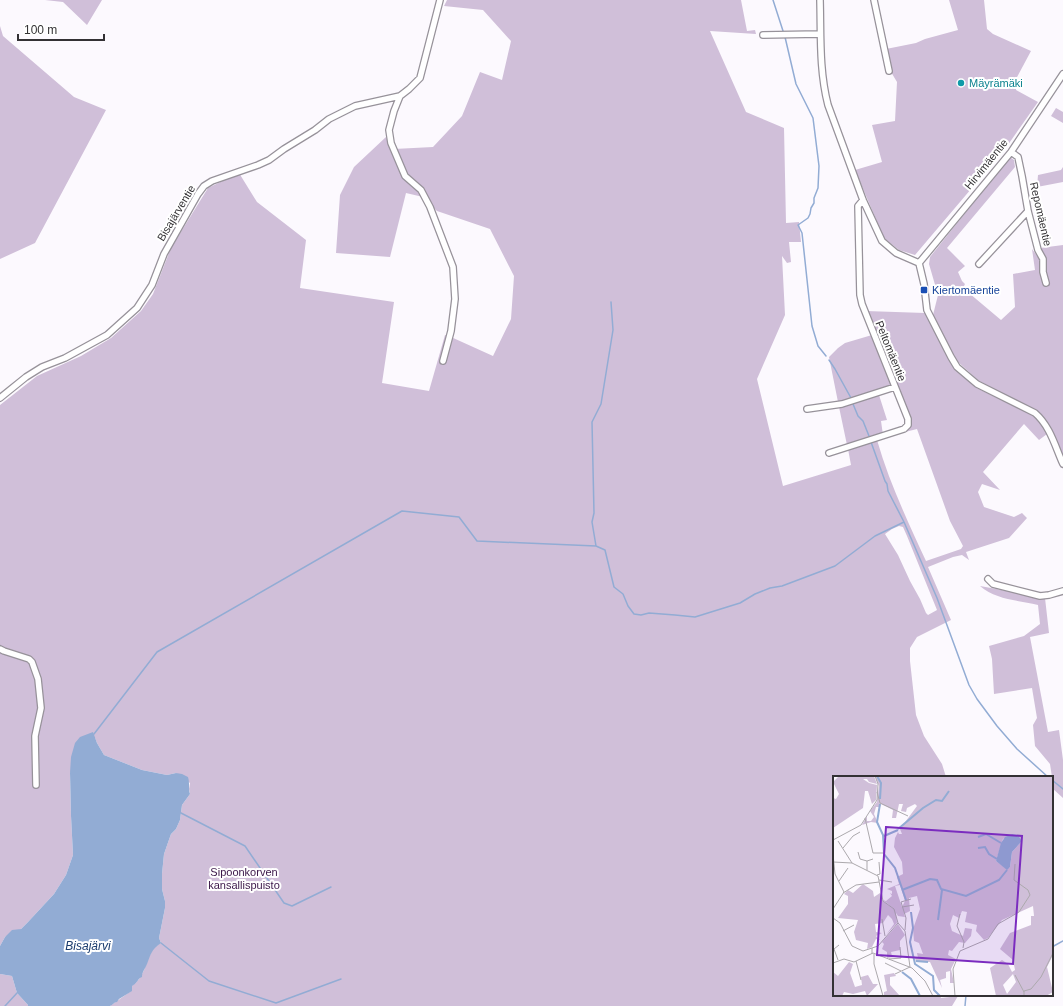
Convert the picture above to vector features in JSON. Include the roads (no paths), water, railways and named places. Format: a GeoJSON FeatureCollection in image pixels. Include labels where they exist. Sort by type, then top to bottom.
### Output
{"type":"FeatureCollection","features":[{"type":"Feature","properties":{"kind":"street","name":"Bisajärventie"},"geometry":{"type":"LineString","coordinates":[[0,398],[26,376],[42,367],[65,358],[107,335],[137,308],[152,285],[164,254],[204,186],[212,181],[269,160],[330,120],[355,106],[400,96],[409,89],[420,78],[440,0]]}},
{"type":"Feature","properties":{"kind":"street"},"geometry":{"type":"LineString","coordinates":[[820,0],[821,64],[825,93],[863,200],[882,241],[896,253],[919,263],[924,284],[927,310],[950,357],[957,367],[977,384],[1035,413],[1045,424],[1063,464]]}},
{"type":"Feature","properties":{"kind":"street"},"geometry":{"type":"LineString","coordinates":[[874,0],[890,71]]}},
{"type":"Feature","properties":{"kind":"street"},"geometry":{"type":"LineString","coordinates":[[763,35],[820,34]]}},
{"type":"Feature","properties":{"kind":"street","name":"Hirvimäentie"},"geometry":{"type":"LineString","coordinates":[[919,263],[1011,152],[1063,74]]}},
{"type":"Feature","properties":{"kind":"street"},"geometry":{"type":"LineString","coordinates":[[400,96],[389,130],[390,143],[405,176],[421,190],[430,207],[453,267],[455,298],[451,331],[443,361]]}},
{"type":"Feature","properties":{"kind":"street","name":"Repomäentie"},"geometry":{"type":"LineString","coordinates":[[1011,152],[1018,157],[1028,211],[1038,250],[1043,259],[1043,272],[1046,283]]}},
{"type":"Feature","properties":{"kind":"street","name":"Peltomäentie"},"geometry":{"type":"LineString","coordinates":[[829,453],[904,429],[908,425],[908,419],[862,304],[860,295],[858,206],[863,200]]}},
{"type":"Feature","properties":{"kind":"street"},"geometry":{"type":"LineString","coordinates":[[979,264],[1028,211]]}},
{"type":"Feature","properties":{"kind":"street"},"geometry":{"type":"LineString","coordinates":[[807,409],[842,404],[895,387]]}},
{"type":"Feature","properties":{"kind":"street"},"geometry":{"type":"LineString","coordinates":[[988,579],[993,584],[1040,596],[1063,591]]}},
{"type":"Feature","properties":{"kind":"street"},"geometry":{"type":"LineString","coordinates":[[0,649],[29,659],[32,662],[38,679],[41,708],[35,736],[36,785]]}},
{"type":"Feature","properties":{"kind":"water","name":"Bisajärvi"},"geometry":{"type":"Polygon","coordinates":[[[93,732],[104,755],[142,770],[167,775],[176,773],[188,777],[190,794],[182,805],[180,820],[176,829],[171,834],[164,854],[162,889],[165,908],[159,938],[161,943],[152,952],[142,977],[132,986],[132,991],[111,1006],[28,1006],[17,993],[12,976],[0,974],[0,946],[5,937],[12,930],[21,929],[28,922],[54,894],[66,875],[73,855],[70,773],[71,757],[75,743],[80,737],[93,732]]]}},
{"type":"Feature","properties":{"kind":"waterway"},"geometry":{"type":"LineString","coordinates":[[773,0],[784,34]]}},
{"type":"Feature","properties":{"kind":"waterway"},"geometry":{"type":"LineString","coordinates":[[785,37],[796,84],[813,118],[819,166],[818,188],[808,218],[798,225],[802,233],[812,326],[818,346],[826,356]]}},
{"type":"Feature","properties":{"kind":"waterway"},"geometry":{"type":"LineString","coordinates":[[596,546],[592,522],[594,513],[592,422],[601,404],[613,330],[611,302]]}},
{"type":"Feature","properties":{"kind":"waterway"},"geometry":{"type":"LineString","coordinates":[[829,360],[851,398]]}},
{"type":"Feature","properties":{"kind":"waterway"},"geometry":{"type":"LineString","coordinates":[[853,404],[858,416],[863,421],[869,436]]}},
{"type":"Feature","properties":{"kind":"waterway"},"geometry":{"type":"LineString","coordinates":[[871,442],[887,484],[888,491],[904,522],[937,598],[969,685],[977,699],[997,726],[1017,749],[1047,776]]}},
{"type":"Feature","properties":{"kind":"waterway"},"geometry":{"type":"LineString","coordinates":[[94,734],[157,652],[402,511],[459,517],[477,541],[596,546],[605,550],[614,587],[623,594],[628,606],[634,614],[641,615],[649,613],[695,617],[740,603],[755,594],[770,588],[782,586],[835,566],[875,536],[904,522]]}},
{"type":"Feature","properties":{"kind":"waterway"},"geometry":{"type":"LineString","coordinates":[[1053,781],[1063,789]]}},
{"type":"Feature","properties":{"kind":"waterway"},"geometry":{"type":"LineString","coordinates":[[181,813],[245,846],[284,903],[292,906],[331,887]]}},
{"type":"Feature","properties":{"kind":"waterway"},"geometry":{"type":"LineString","coordinates":[[1053,946],[1063,941]]}},
{"type":"Feature","properties":{"kind":"waterway"},"geometry":{"type":"LineString","coordinates":[[161,943],[209,981],[276,1003],[341,979]]}},
{"type":"Feature","properties":{"kind":"waterway"},"geometry":{"type":"LineString","coordinates":[[5,1006],[17,993]]}},
{"type":"Feature","properties":{"kind":"waterway"},"geometry":{"type":"LineString","coordinates":[[965,1006],[966,996]]}},
{"type":"Feature","properties":{"kind":"place","name":"Mäyrämäki"},"geometry":{"type":"Point","coordinates":[961,83]}},
{"type":"Feature","properties":{"kind":"place","name":"Kiertomäentie"},"geometry":{"type":"Point","coordinates":[924,290]}},
{"type":"Feature","properties":{"kind":"park label","name":"Sipoonkorven kansallispuisto"},"geometry":{"type":"Point","coordinates":[244,878]}}]}
